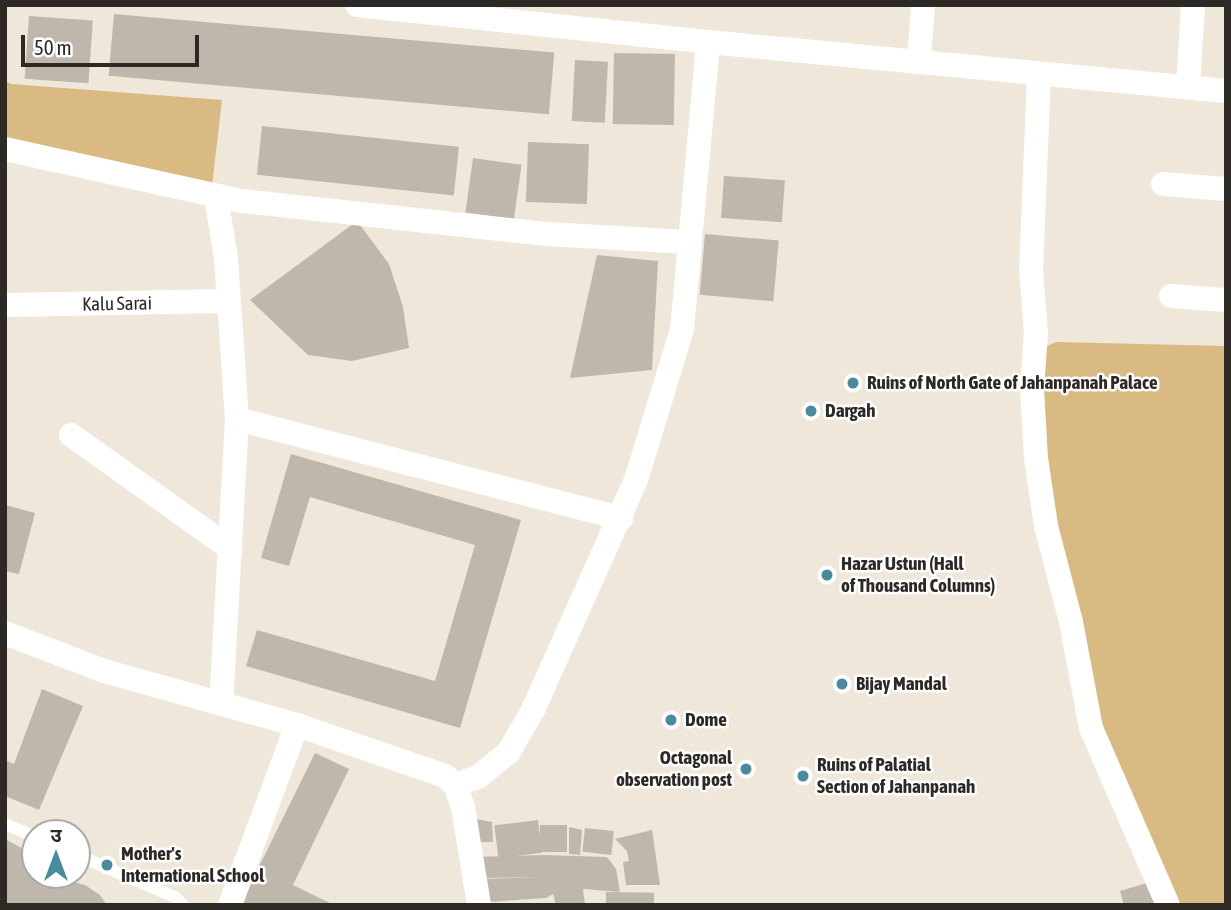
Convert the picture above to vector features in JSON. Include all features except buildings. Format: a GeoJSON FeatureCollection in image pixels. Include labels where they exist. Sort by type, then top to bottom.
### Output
{"type":"FeatureCollection","features":[{"type":"Feature","properties":{"kind":"street"},"geometry":{"type":"LineString","coordinates":[[357,5],[503,13],[708,42],[1039,74],[1188,85],[1226,91]]}},
{"type":"Feature","properties":{"kind":"street"},"geometry":{"type":"LineString","coordinates":[[919,61],[923,5]]}},
{"type":"Feature","properties":{"kind":"street"},"geometry":{"type":"LineString","coordinates":[[1188,85],[1194,5]]}},
{"type":"Feature","properties":{"kind":"street"},"geometry":{"type":"LineString","coordinates":[[455,785],[478,777],[508,752],[533,710],[636,480],[682,330],[708,42]]}},
{"type":"Feature","properties":{"kind":"street"},"geometry":{"type":"LineString","coordinates":[[1039,74],[1031,269],[1036,332],[1032,389],[1036,458],[1046,526],[1071,622],[1091,728],[1168,905]]}},
{"type":"Feature","properties":{"kind":"street"},"geometry":{"type":"LineString","coordinates":[[5,149],[216,197],[547,234],[688,242]]}},
{"type":"Feature","properties":{"kind":"street"},"geometry":{"type":"LineString","coordinates":[[1163,184],[1226,189]]}},
{"type":"Feature","properties":{"kind":"street"},"geometry":{"type":"LineString","coordinates":[[216,197],[229,301],[237,419],[220,701]]}},
{"type":"Feature","properties":{"kind":"street"},"geometry":{"type":"LineString","coordinates":[[1171,296],[1226,300]]}},
{"type":"Feature","properties":{"kind":"street","name":"Kalu Sarai"},"geometry":{"type":"LineString","coordinates":[[5,305],[229,301]]}},
{"type":"Feature","properties":{"kind":"street"},"geometry":{"type":"LineString","coordinates":[[237,419],[621,518]]}},
{"type":"Feature","properties":{"kind":"street"},"geometry":{"type":"LineString","coordinates":[[71,435],[231,550]]}},
{"type":"Feature","properties":{"kind":"street"},"geometry":{"type":"LineString","coordinates":[[5,633],[104,670],[298,724],[432,769],[455,785],[463,807],[479,905]]}},
{"type":"Feature","properties":{"kind":"street"},"geometry":{"type":"LineString","coordinates":[[230,905],[298,724]]}},
{"type":"Feature","properties":{"kind":"lane"},"geometry":{"type":"LineString","coordinates":[[91,861],[175,897],[183,905]]}},
{"type":"Feature","properties":{"kind":"shaded area"},"geometry":{"type":"Polygon","coordinates":[[[5,81],[11,84],[222,100],[212,186],[12,141],[5,137],[5,81]]]}},
{"type":"Feature","properties":{"kind":"shaded area"},"geometry":{"type":"Polygon","coordinates":[[[1056,342],[1226,346],[1226,905],[1166,905],[1128,817],[1046,526],[1034,352],[1056,342]]]}},
{"type":"Feature","properties":{"kind":"place","name":"Ruins of North Gate of Jahanpanah Palace"},"geometry":{"type":"Point","coordinates":[853,383]}},
{"type":"Feature","properties":{"kind":"place","name":"Dargah"},"geometry":{"type":"Point","coordinates":[811,411]}},
{"type":"Feature","properties":{"kind":"place","name":"Hazar Ustun (Hall of Thousand Columns)"},"geometry":{"type":"Point","coordinates":[827,575]}},
{"type":"Feature","properties":{"kind":"place","name":"Bijay Mandal"},"geometry":{"type":"Point","coordinates":[842,684]}},
{"type":"Feature","properties":{"kind":"place","name":"Dome"},"geometry":{"type":"Point","coordinates":[671,720]}},
{"type":"Feature","properties":{"kind":"place","name":"Octagonal observation post"},"geometry":{"type":"Point","coordinates":[746,769]}},
{"type":"Feature","properties":{"kind":"place","name":"Ruins of Palatial Section of Jahanpanah"},"geometry":{"type":"Point","coordinates":[803,776]}},
{"type":"Feature","properties":{"kind":"place","name":"Mother's International School"},"geometry":{"type":"Point","coordinates":[107,865]}}]}
